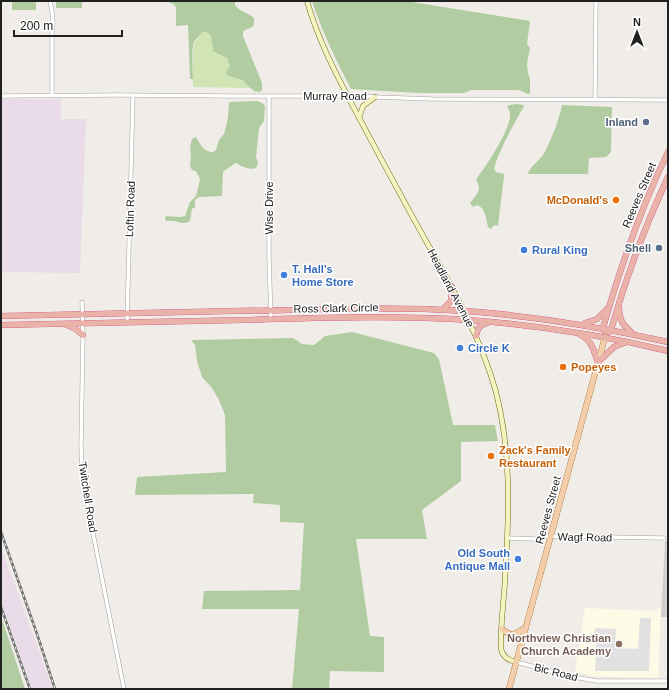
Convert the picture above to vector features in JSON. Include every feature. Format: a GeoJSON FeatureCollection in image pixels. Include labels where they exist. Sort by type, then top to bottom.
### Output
{"type":"FeatureCollection","features":[{"type":"Feature","properties":{"kind":"highway","name":"Reeves Street"},"geometry":{"type":"LineString","coordinates":[[605,337],[603,328],[635,230],[646,200],[668,152]]}},
{"type":"Feature","properties":{"kind":"highway","name":"Reeves Street"},"geometry":{"type":"LineString","coordinates":[[605,337],[612,330],[619,303],[643,235],[668,177]]}},
{"type":"Feature","properties":{"kind":"highway"},"geometry":{"type":"LineString","coordinates":[[442,310],[451,301],[452,288]]}},
{"type":"Feature","properties":{"kind":"highway"},"geometry":{"type":"LineString","coordinates":[[619,303],[622,322],[626,328],[634,334]]}},
{"type":"Feature","properties":{"kind":"highway"},"geometry":{"type":"LineString","coordinates":[[581,324],[597,319],[609,308]]}},
{"type":"Feature","properties":{"kind":"highway","name":"Ross Clark Circle"},"geometry":{"type":"LineString","coordinates":[[1,316],[374,309],[442,310],[525,317],[581,324],[668,342]]}},
{"type":"Feature","properties":{"kind":"highway","name":"Ross Clark Circle"},"geometry":{"type":"LineString","coordinates":[[1,325],[271,319],[392,318],[468,320],[577,332],[668,351]]}},
{"type":"Feature","properties":{"kind":"highway"},"geometry":{"type":"LineString","coordinates":[[476,336],[479,327],[489,322]]}},
{"type":"Feature","properties":{"kind":"highway"},"geometry":{"type":"LineString","coordinates":[[64,324],[74,328],[83,335]]}},
{"type":"Feature","properties":{"kind":"highway"},"geometry":{"type":"LineString","coordinates":[[577,332],[591,343],[598,362],[614,347],[628,342]]}},
{"type":"Feature","properties":{"kind":"main road","name":"Headland Avenue"},"geometry":{"type":"LineString","coordinates":[[307,1],[314,24],[359,118],[464,311],[484,355],[493,383],[507,452],[508,480],[507,538],[500,646],[502,654],[509,660],[516,662]]}},
{"type":"Feature","properties":{"kind":"main road"},"geometry":{"type":"LineString","coordinates":[[359,118],[363,106],[375,97]]}},
{"type":"Feature","properties":{"kind":"main road","name":"Reeves Street"},"geometry":{"type":"LineString","coordinates":[[509,689],[605,337]]}},
{"type":"Feature","properties":{"kind":"main road"},"geometry":{"type":"LineString","coordinates":[[502,629],[508,634],[513,635],[525,628]]}},
{"type":"Feature","properties":{"kind":"street"},"geometry":{"type":"LineString","coordinates":[[50,1],[53,23],[52,95]]}},
{"type":"Feature","properties":{"kind":"street"},"geometry":{"type":"LineString","coordinates":[[595,100],[596,1]]}},
{"type":"Feature","properties":{"kind":"street","name":"Loftin Road"},"geometry":{"type":"LineString","coordinates":[[127,322],[133,95]]}},
{"type":"Feature","properties":{"kind":"street","name":"Murray Road"},"geometry":{"type":"LineString","coordinates":[[1,96],[348,96],[418,99],[668,100]]}},
{"type":"Feature","properties":{"kind":"street","name":"Wise Drive"},"geometry":{"type":"LineString","coordinates":[[269,96],[269,257],[271,319]]}},
{"type":"Feature","properties":{"kind":"street","name":"Twitchell Road"},"geometry":{"type":"LineString","coordinates":[[82,302],[82,474],[124,689]]}},
{"type":"Feature","properties":{"kind":"street","name":"Wagf Road"},"geometry":{"type":"LineString","coordinates":[[507,538],[536,539],[551,536],[664,538]]}},
{"type":"Feature","properties":{"kind":"street","name":"Bic Road"},"geometry":{"type":"LineString","coordinates":[[516,662],[596,681],[668,681]]}},
{"type":"Feature","properties":{"kind":"shaded area"},"geometry":{"type":"Polygon","coordinates":[[[1,99],[61,99],[61,119],[86,119],[80,273],[1,272],[1,99]]]}},
{"type":"Feature","properties":{"kind":"shaded area"},"geometry":{"type":"Polygon","coordinates":[[[665,541],[668,541],[668,617],[661,617],[665,541]]]}},
{"type":"Feature","properties":{"kind":"shaded area"},"geometry":{"type":"Polygon","coordinates":[[[1,545],[53,689],[32,689],[1,602],[1,545]]]}},
{"type":"Feature","properties":{"kind":"shaded area","name":"Northview Christian Church Academy"},"geometry":{"type":"Polygon","coordinates":[[[585,608],[652,611],[661,608],[658,678],[592,676],[575,671],[585,608]]]}},
{"type":"Feature","properties":{"kind":"shaded area"},"geometry":{"type":"Polygon","coordinates":[[[640,618],[651,618],[649,671],[595,671],[596,645],[593,644],[595,628],[616,629],[615,648],[638,649],[640,618]]]}},
{"type":"Feature","properties":{"kind":"green space"},"geometry":{"type":"Polygon","coordinates":[[[12,1],[36,1],[36,10],[12,10],[12,1]]]}},
{"type":"Feature","properties":{"kind":"green space"},"geometry":{"type":"Polygon","coordinates":[[[56,1],[82,1],[82,8],[56,8],[56,1]]]}},
{"type":"Feature","properties":{"kind":"green space"},"geometry":{"type":"Polygon","coordinates":[[[165,1],[235,1],[237,8],[254,18],[254,25],[243,32],[243,36],[262,83],[262,90],[260,92],[254,91],[242,80],[226,74],[230,66],[227,58],[213,51],[211,36],[206,32],[202,32],[194,42],[192,54],[193,79],[190,79],[188,25],[176,26],[176,7],[165,1]]]}},
{"type":"Feature","properties":{"kind":"green space"},"geometry":{"type":"Polygon","coordinates":[[[312,1],[406,1],[530,21],[527,44],[530,48],[527,64],[530,79],[530,94],[517,90],[471,90],[464,93],[418,93],[351,89],[325,35],[312,1]]]}},
{"type":"Feature","properties":{"kind":"green space"},"geometry":{"type":"Polygon","coordinates":[[[202,32],[205,32],[211,36],[213,51],[227,58],[230,67],[227,70],[229,76],[241,80],[250,88],[193,87],[193,48],[202,32]]]}},
{"type":"Feature","properties":{"kind":"green space"},"geometry":{"type":"Polygon","coordinates":[[[257,101],[265,106],[264,121],[259,128],[256,157],[258,163],[256,168],[253,169],[243,167],[236,163],[223,172],[222,196],[199,197],[195,200],[195,207],[192,209],[190,221],[186,223],[166,221],[166,216],[185,216],[190,202],[197,193],[200,179],[196,171],[192,170],[190,166],[190,146],[192,139],[196,137],[207,151],[213,152],[216,150],[219,140],[224,134],[228,118],[229,102],[257,101]]]}},
{"type":"Feature","properties":{"kind":"green space"},"geometry":{"type":"Polygon","coordinates":[[[517,104],[524,105],[501,150],[495,167],[495,171],[504,174],[504,176],[498,226],[494,225],[491,229],[488,227],[485,214],[480,206],[477,205],[473,207],[470,203],[479,190],[476,180],[495,150],[507,127],[510,114],[507,106],[517,104]]]}},
{"type":"Feature","properties":{"kind":"green space"},"geometry":{"type":"Polygon","coordinates":[[[562,105],[612,107],[611,152],[606,157],[589,158],[588,174],[528,174],[530,169],[543,155],[552,137],[562,105]]]}},
{"type":"Feature","properties":{"kind":"green space"},"geometry":{"type":"Polygon","coordinates":[[[352,332],[434,353],[439,359],[453,425],[495,425],[498,441],[461,442],[461,481],[422,510],[427,539],[356,539],[370,636],[384,637],[384,672],[330,671],[329,689],[292,689],[299,609],[202,609],[204,591],[300,590],[304,523],[280,522],[280,505],[253,503],[254,494],[135,495],[137,477],[226,472],[225,415],[212,388],[202,377],[197,361],[195,345],[191,340],[293,338],[302,344],[314,345],[325,336],[352,332]]]}},
{"type":"Feature","properties":{"kind":"green space"},"geometry":{"type":"Polygon","coordinates":[[[1,616],[25,689],[1,689],[1,616]]]}},
{"type":"Feature","properties":{"kind":"railway"},"geometry":{"type":"LineString","coordinates":[[1,532],[55,689]]}},
{"type":"Feature","properties":{"kind":"railway"},"geometry":{"type":"LineString","coordinates":[[1,607],[30,689]]}},
{"type":"Feature","properties":{"kind":"place","name":"Inland"},"geometry":{"type":"Point","coordinates":[646,122]}},
{"type":"Feature","properties":{"kind":"place","name":"McDonald's"},"geometry":{"type":"Point","coordinates":[616,200]}},
{"type":"Feature","properties":{"kind":"place","name":"Shell"},"geometry":{"type":"Point","coordinates":[659,248]}},
{"type":"Feature","properties":{"kind":"place","name":"Rural King"},"geometry":{"type":"Point","coordinates":[524,250]}},
{"type":"Feature","properties":{"kind":"place","name":"T. Hall’s Home Store"},"geometry":{"type":"Point","coordinates":[284,275]}},
{"type":"Feature","properties":{"kind":"place","name":"Circle K"},"geometry":{"type":"Point","coordinates":[460,348]}},
{"type":"Feature","properties":{"kind":"place","name":"Popeyes"},"geometry":{"type":"Point","coordinates":[563,367]}},
{"type":"Feature","properties":{"kind":"place","name":"Zack's Family Restaurant"},"geometry":{"type":"Point","coordinates":[491,456]}},
{"type":"Feature","properties":{"kind":"place","name":"Old South Antique Mall"},"geometry":{"type":"Point","coordinates":[518,559]}},
{"type":"Feature","properties":{"kind":"place","name":"Northview Christian Church Academy"},"geometry":{"type":"Point","coordinates":[619,644]}}]}
